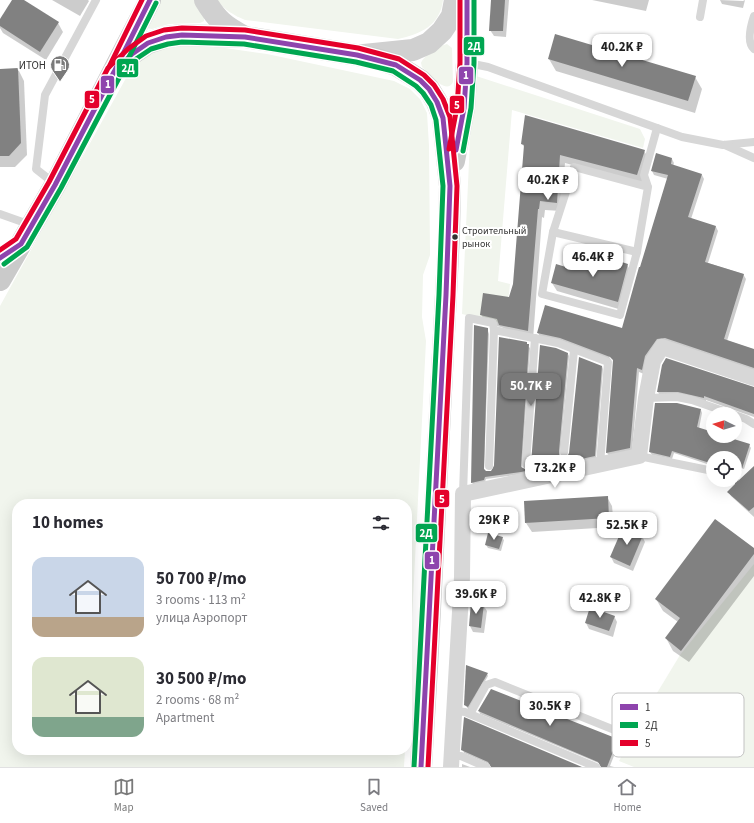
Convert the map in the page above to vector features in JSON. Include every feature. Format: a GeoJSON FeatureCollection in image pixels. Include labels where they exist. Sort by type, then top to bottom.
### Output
{"type":"FeatureCollection","features":[{"type":"Feature","properties":{"kind":"main road"},"geometry":{"type":"LineString","coordinates":[[0,280],[55,185],[150,0]]}},
{"type":"Feature","properties":{"kind":"main road"},"geometry":{"type":"LineString","coordinates":[[421,767],[450,186],[464,108],[467,63],[467,0]]}},
{"type":"Feature","properties":{"kind":"main road"},"geometry":{"type":"LineString","coordinates":[[114,72],[132,54],[148,43],[166,37],[182,35],[245,37],[357,55],[396,65],[420,80],[429,89],[437,102],[443,118],[450,186]]}},
{"type":"Feature","properties":{"kind":"main road"},"geometry":{"type":"LineString","coordinates":[[0,258],[21,244]]}},
{"type":"Feature","properties":{"kind":"street"},"geometry":{"type":"LineString","coordinates":[[204,0],[217,19],[224,26],[245,37]]}},
{"type":"Feature","properties":{"kind":"street"},"geometry":{"type":"LineString","coordinates":[[357,55],[414,50],[429,43],[442,32],[452,16],[454,0]]}},
{"type":"Feature","properties":{"kind":"street"},"geometry":{"type":"LineString","coordinates":[[452,762],[462,713],[463,494],[639,456],[646,398],[653,361],[662,346],[754,378]]}},
{"type":"Feature","properties":{"kind":"lane"},"geometry":{"type":"LineString","coordinates":[[55,185],[36,169],[44,95],[96,0]]}},
{"type":"Feature","properties":{"kind":"lane"},"geometry":{"type":"LineString","coordinates":[[700,17],[704,0]]}},
{"type":"Feature","properties":{"kind":"lane"},"geometry":{"type":"LineString","coordinates":[[754,16],[749,38],[751,47],[754,49]]}},
{"type":"Feature","properties":{"kind":"lane"},"geometry":{"type":"LineString","coordinates":[[467,63],[488,67],[682,137],[723,144],[754,142]]}},
{"type":"Feature","properties":{"kind":"lane"},"geometry":{"type":"LineString","coordinates":[[648,187],[574,167],[553,232],[542,294],[620,315],[637,252],[648,187],[644,175],[657,128]]}},
{"type":"Feature","properties":{"kind":"lane"},"geometry":{"type":"LineString","coordinates":[[723,144],[754,158]]}},
{"type":"Feature","properties":{"kind":"lane"},"geometry":{"type":"LineString","coordinates":[[0,214],[32,226]]}},
{"type":"Feature","properties":{"kind":"lane"},"geometry":{"type":"LineString","coordinates":[[553,232],[637,252]]}},
{"type":"Feature","properties":{"kind":"lane"},"geometry":{"type":"LineString","coordinates":[[463,494],[469,318],[493,323],[494,330],[489,466]]}},
{"type":"Feature","properties":{"kind":"lane"},"geometry":{"type":"LineString","coordinates":[[494,330],[558,343],[608,362],[600,465]]}},
{"type":"Feature","properties":{"kind":"lane"},"geometry":{"type":"LineString","coordinates":[[526,464],[535,338]]}},
{"type":"Feature","properties":{"kind":"lane"},"geometry":{"type":"LineString","coordinates":[[564,452],[574,350]]}},
{"type":"Feature","properties":{"kind":"lane"},"geometry":{"type":"LineString","coordinates":[[646,398],[678,397],[712,407]]}},
{"type":"Feature","properties":{"kind":"lane"},"geometry":{"type":"LineString","coordinates":[[742,418],[754,424]]}},
{"type":"Feature","properties":{"kind":"lane"},"geometry":{"type":"LineString","coordinates":[[639,456],[706,470]]}},
{"type":"Feature","properties":{"kind":"lane"},"geometry":{"type":"LineString","coordinates":[[596,767],[462,713],[486,685],[495,682],[612,729]]}},
{"type":"Feature","properties":{"kind":"lane"},"geometry":{"type":"LineString","coordinates":[[452,762],[461,756],[486,767]]}},
{"type":"Feature","properties":{"kind":"shaded area"},"geometry":{"type":"Polygon","coordinates":[[[157,0],[194,0],[204,16],[204,21],[200,23],[169,24],[152,29],[146,28],[157,0]]]}},
{"type":"Feature","properties":{"kind":"shaded area"},"geometry":{"type":"Polygon","coordinates":[[[217,0],[443,0],[438,16],[428,27],[414,34],[398,39],[245,20],[223,7],[217,0]]]}},
{"type":"Feature","properties":{"kind":"shaded area"},"geometry":{"type":"Polygon","coordinates":[[[190,43],[267,54],[394,81],[410,89],[420,99],[427,113],[429,146],[430,255],[423,275],[422,317],[426,341],[412,619],[412,499],[12,499],[12,755],[405,755],[404,767],[0,767],[0,306],[131,69],[156,48],[190,43]]]}},
{"type":"Feature","properties":{"kind":"shaded area"},"geometry":{"type":"Polygon","coordinates":[[[447,44],[452,48],[453,82],[450,86],[442,85],[438,82],[422,67],[421,63],[432,51],[447,44]]]}},
{"type":"Feature","properties":{"kind":"shaded area"},"geometry":{"type":"Polygon","coordinates":[[[473,75],[640,129],[645,139],[643,148],[512,110],[498,281],[510,284],[509,294],[500,323],[462,314],[473,75]]]}},
{"type":"Feature","properties":{"kind":"shaded area"},"geometry":{"type":"Polygon","coordinates":[[[754,564],[754,767],[634,767],[619,761],[621,757],[744,757],[744,693],[657,693],[680,655],[754,564]]]}},
{"type":"Feature","properties":{"kind":"building"},"geometry":{"type":"Polygon","coordinates":[[[12,0],[24,0],[59,22],[40,52],[0,26],[0,19],[12,0]]]}},
{"type":"Feature","properties":{"kind":"building"},"geometry":{"type":"Polygon","coordinates":[[[491,0],[505,0],[503,31],[489,31],[491,0]]]}},
{"type":"Feature","properties":{"kind":"building"},"geometry":{"type":"Polygon","coordinates":[[[555,34],[696,76],[688,101],[548,59],[555,34]]]}},
{"type":"Feature","properties":{"kind":"building"},"geometry":{"type":"Polygon","coordinates":[[[18,68],[21,143],[9,156],[0,156],[0,69],[18,68]]]}},
{"type":"Feature","properties":{"kind":"building"},"geometry":{"type":"Polygon","coordinates":[[[525,115],[645,150],[637,175],[560,155],[557,203],[540,201],[538,209],[528,331],[499,325],[497,319],[480,315],[483,293],[509,297],[513,284],[524,145],[521,144],[525,115]]]}},
{"type":"Feature","properties":{"kind":"building"},"geometry":{"type":"Polygon","coordinates":[[[656,153],[672,158],[671,164],[702,174],[688,217],[716,226],[705,262],[744,274],[724,339],[754,349],[754,368],[665,338],[657,339],[645,356],[642,370],[637,368],[630,448],[606,453],[613,360],[610,357],[560,338],[537,333],[545,305],[622,328],[639,267],[668,175],[651,171],[656,153]]]}},
{"type":"Feature","properties":{"kind":"building"},"geometry":{"type":"Polygon","coordinates":[[[606,257],[628,264],[618,302],[551,283],[556,264],[569,268],[571,260],[602,269],[606,257]]]}},
{"type":"Feature","properties":{"kind":"building"},"geometry":{"type":"Polygon","coordinates":[[[474,325],[488,328],[484,469],[486,471],[491,471],[494,466],[499,337],[527,342],[527,344],[529,344],[521,467],[528,469],[531,464],[540,345],[556,348],[568,353],[559,451],[559,455],[563,457],[567,457],[569,453],[579,357],[602,366],[595,456],[521,472],[485,477],[484,480],[471,483],[474,325]]]}},
{"type":"Feature","properties":{"kind":"building"},"geometry":{"type":"Polygon","coordinates":[[[666,358],[754,387],[754,414],[742,410],[742,407],[735,407],[704,396],[704,398],[678,392],[657,392],[662,365],[666,358]]]}},
{"type":"Feature","properties":{"kind":"building"},"geometry":{"type":"Polygon","coordinates":[[[655,403],[677,403],[701,409],[697,427],[706,430],[706,443],[742,443],[742,442],[750,444],[742,469],[742,451],[706,451],[706,462],[672,451],[670,457],[649,452],[655,403]]]}},
{"type":"Feature","properties":{"kind":"building"},"geometry":{"type":"Polygon","coordinates":[[[754,466],[754,507],[749,511],[727,492],[732,487],[742,487],[742,477],[754,466]]]}},
{"type":"Feature","properties":{"kind":"building"},"geometry":{"type":"Polygon","coordinates":[[[608,496],[609,518],[525,523],[524,501],[608,496]]]}},
{"type":"Feature","properties":{"kind":"building"},"geometry":{"type":"Polygon","coordinates":[[[715,519],[754,548],[754,554],[681,651],[665,638],[680,618],[655,599],[715,519]]]}},
{"type":"Feature","properties":{"kind":"building"},"geometry":{"type":"Polygon","coordinates":[[[623,527],[643,535],[630,566],[610,557],[623,527]]]}},
{"type":"Feature","properties":{"kind":"building"},"geometry":{"type":"Polygon","coordinates":[[[488,533],[503,537],[499,549],[485,545],[488,533]]]}},
{"type":"Feature","properties":{"kind":"building"},"geometry":{"type":"Polygon","coordinates":[[[471,602],[484,604],[481,628],[469,626],[471,602]]]}},
{"type":"Feature","properties":{"kind":"building"},"geometry":{"type":"Polygon","coordinates":[[[590,607],[615,616],[609,631],[585,623],[590,607]]]}},
{"type":"Feature","properties":{"kind":"building"},"geometry":{"type":"Polygon","coordinates":[[[466,665],[488,673],[468,707],[464,705],[466,665]]]}},
{"type":"Feature","properties":{"kind":"building"},"geometry":{"type":"Polygon","coordinates":[[[491,689],[612,737],[612,754],[607,767],[601,767],[598,762],[478,711],[491,689]]]}},
{"type":"Feature","properties":{"kind":"building"},"geometry":{"type":"Polygon","coordinates":[[[464,717],[582,767],[491,767],[488,762],[461,750],[464,717]]]}},
{"type":"Feature","properties":{"kind":"transit line","name":"5"},"geometry":{"type":"LineString","coordinates":[[109,67],[142,0]]}},
{"type":"Feature","properties":{"kind":"transit line","name":"1"},"geometry":{"type":"LineString","coordinates":[[115,70],[150,0]]}},
{"type":"Feature","properties":{"kind":"transit line","name":"5"},"geometry":{"type":"LineString","coordinates":[[449,149],[457,107],[460,63],[460,0]]}},
{"type":"Feature","properties":{"kind":"transit line","name":"1"},"geometry":{"type":"LineString","coordinates":[[456,150],[464,108],[467,63],[467,0]]}},
{"type":"Feature","properties":{"kind":"transit line","name":"2Д"},"geometry":{"type":"LineString","coordinates":[[463,151],[471,108],[474,63],[474,0]]}},
{"type":"Feature","properties":{"kind":"transit line","name":"2Д"},"geometry":{"type":"LineString","coordinates":[[121,73],[156,3]]}},
{"type":"Feature","properties":{"kind":"transit line","name":"5"},"geometry":{"type":"LineString","coordinates":[[0,250],[16,239],[49,182],[108,68],[128,49],[146,36],[164,30],[182,28],[245,30],[358,48],[399,59],[424,75],[434,85],[443,99],[450,117],[457,186],[453,295],[428,767]]}},
{"type":"Feature","properties":{"kind":"transit line","name":"1"},"geometry":{"type":"LineString","coordinates":[[0,258],[21,244],[55,185],[114,72],[132,54],[148,43],[166,37],[182,35],[245,37],[357,55],[396,65],[420,80],[429,89],[437,102],[443,118],[450,186],[446,295],[421,767]]}},
{"type":"Feature","properties":{"kind":"transit line","name":"2Д"},"geometry":{"type":"LineString","coordinates":[[4,264],[27,247],[61,188],[120,76],[136,59],[151,49],[182,42],[244,44],[356,62],[393,71],[416,86],[423,93],[431,105],[436,120],[443,186],[439,295],[414,767]]}},
{"type":"Feature","properties":{"kind":"place","name":"ИТОН"},"geometry":{"type":"Point","coordinates":[60,82]}},
{"type":"Feature","properties":{"kind":"place","name":"Строительный рынок"},"geometry":{"type":"Point","coordinates":[455,237]}}]}
